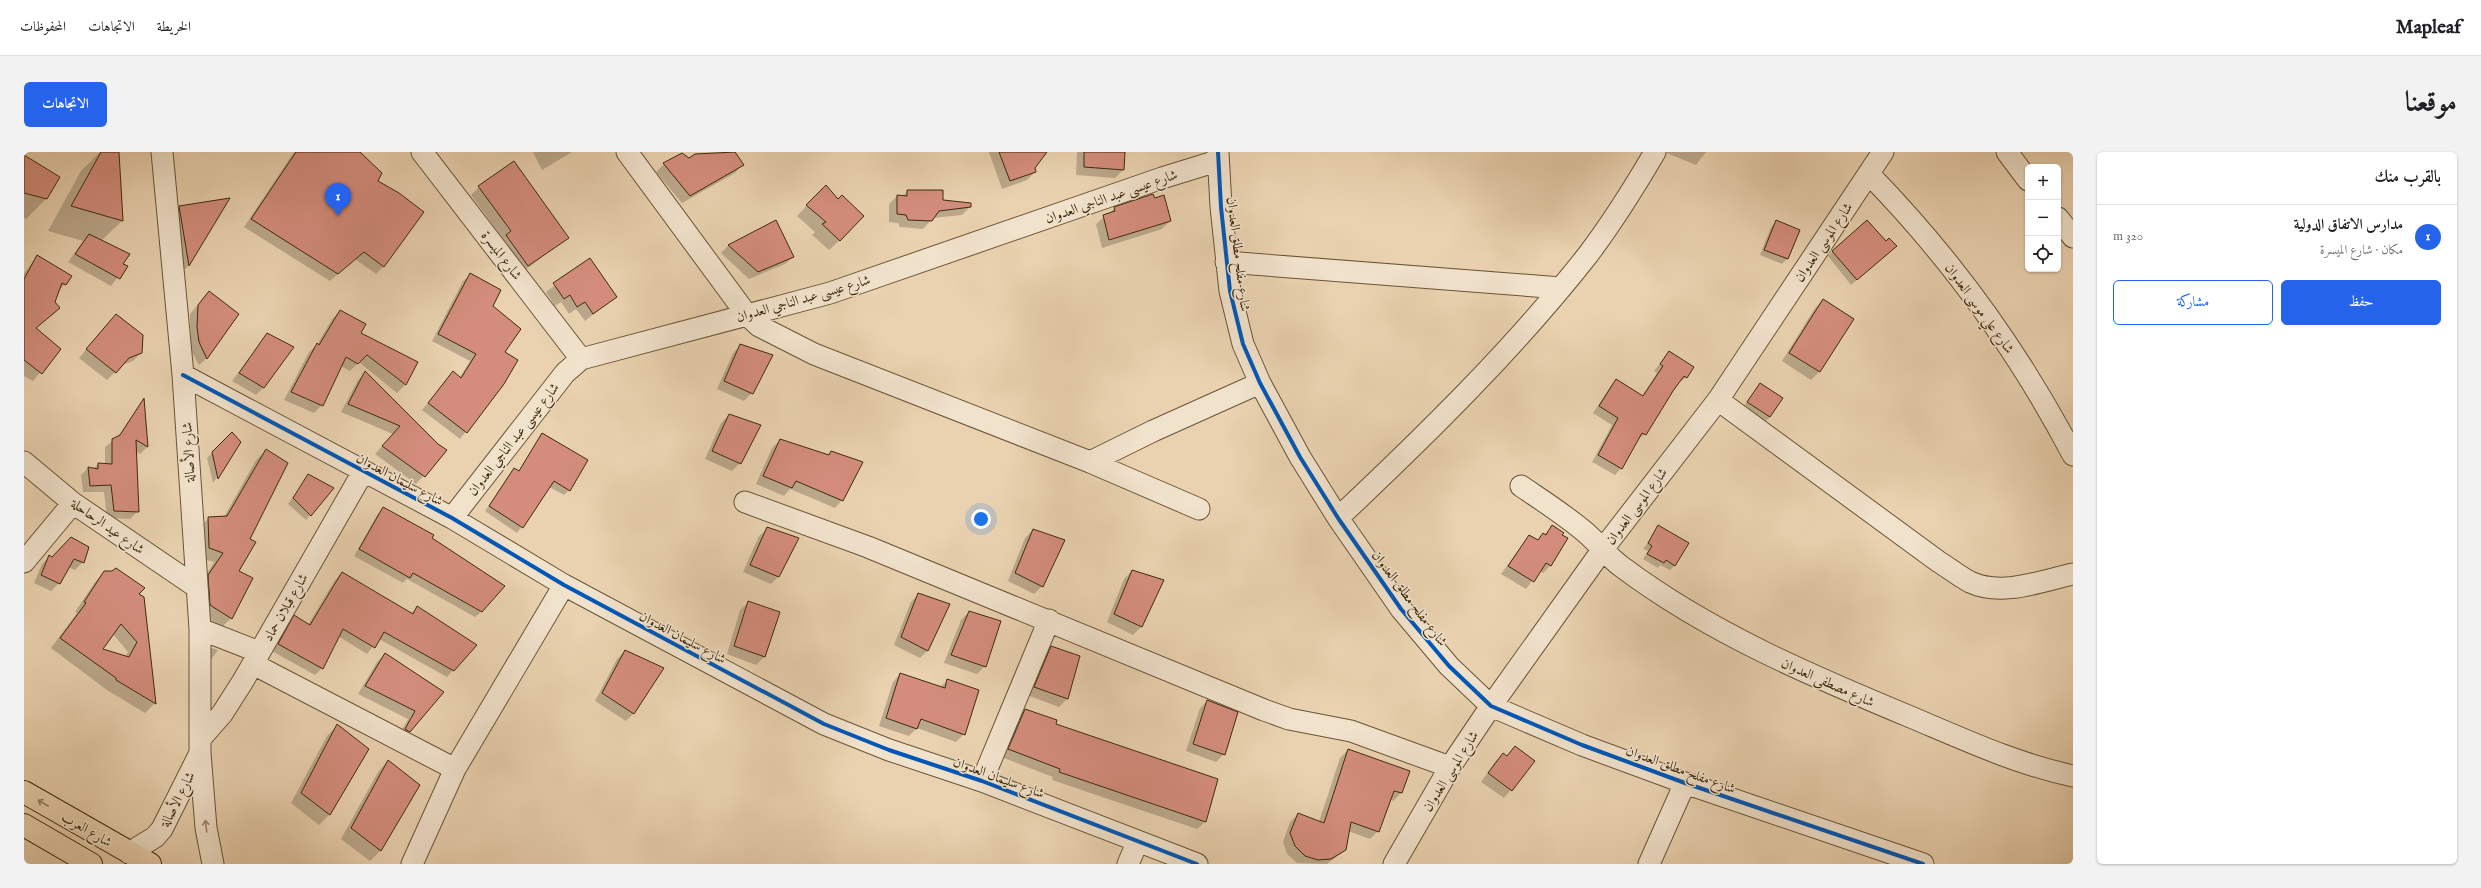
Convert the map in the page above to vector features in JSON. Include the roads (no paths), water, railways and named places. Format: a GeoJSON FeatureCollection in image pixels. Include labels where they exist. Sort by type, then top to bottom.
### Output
{"type":"FeatureCollection","features":[{"type":"Feature","properties":{"kind":"main road","name":"شارع العرب"},"geometry":{"type":"LineString","coordinates":[[24,792],[150,864]]}},
{"type":"Feature","properties":{"kind":"main road","name":"شارع العرب"},"geometry":{"type":"LineString","coordinates":[[24,825],[91,864]]}},
{"type":"Feature","properties":{"kind":"street","name":"شارع الأصالة"},"geometry":{"type":"LineString","coordinates":[[162,152],[183,375],[195,586],[200,629],[200,746],[206,828],[213,864]]}},
{"type":"Feature","properties":{"kind":"street","name":"شارع الميسرة"},"geometry":{"type":"LineString","coordinates":[[422,152],[581,359]]}},
{"type":"Feature","properties":{"kind":"street"},"geometry":{"type":"LineString","coordinates":[[627,152],[747,315],[759,326],[814,354],[1090,462],[1199,509]]}},
{"type":"Feature","properties":{"kind":"street"},"geometry":{"type":"LineString","coordinates":[[1338,518],[1494,365],[1561,288],[1587,255],[1623,204],[1655,152]]}},
{"type":"Feature","properties":{"kind":"street","name":"شارع الموسى العدوان"},"geometry":{"type":"LineString","coordinates":[[1394,864],[1450,767],[1603,549],[1718,400],[1883,152]]}},
{"type":"Feature","properties":{"kind":"street"},"geometry":{"type":"LineString","coordinates":[[2007,152],[2025,176]]}},
{"type":"Feature","properties":{"kind":"street","name":"شارع عيسى عبد الناجي العدوان"},"geometry":{"type":"LineString","coordinates":[[452,518],[565,373],[581,359],[644,340],[830,293],[1162,178],[1218,157]]}},
{"type":"Feature","properties":{"kind":"street","name":"شارع مفلح مطلق العدوان"},"geometry":{"type":"LineString","coordinates":[[1218,157],[1226,262],[1234,314],[1243,344],[1260,383],[1300,457],[1338,518],[1422,637],[1449,666],[1492,706],[1582,745],[1685,783],[1923,864]]}},
{"type":"Feature","properties":{"kind":"street","name":"شارع علي موسى العدوان"},"geometry":{"type":"LineString","coordinates":[[1869,174],[1955,270],[2030,378],[2073,455]]}},
{"type":"Feature","properties":{"kind":"street"},"geometry":{"type":"LineString","coordinates":[[2061,222],[2073,237]]}},
{"type":"Feature","properties":{"kind":"street"},"geometry":{"type":"LineString","coordinates":[[1226,262],[1561,288]]}},
{"type":"Feature","properties":{"kind":"street","name":"شارع سليمان العدوان"},"geometry":{"type":"LineString","coordinates":[[183,375],[452,518],[564,585],[824,724],[889,750],[982,781],[1197,864]]}},
{"type":"Feature","properties":{"kind":"street"},"geometry":{"type":"LineString","coordinates":[[1090,462],[1153,430],[1260,383]]}},
{"type":"Feature","properties":{"kind":"street"},"geometry":{"type":"LineString","coordinates":[[1718,400],[1939,562],[1971,582],[1989,587],[2013,588],[2073,574]]}},
{"type":"Feature","properties":{"kind":"street","name":"شارع عيد الرحاحلة"},"geometry":{"type":"LineString","coordinates":[[24,462],[74,503],[195,586]]}},
{"type":"Feature","properties":{"kind":"street","name":"شارع قبلان حماد"},"geometry":{"type":"LineString","coordinates":[[200,746],[222,714],[256,658],[363,472]]}},
{"type":"Feature","properties":{"kind":"street","name":"شارع مصطفى العدوان"},"geometry":{"type":"LineString","coordinates":[[1521,486],[1572,521],[1603,549],[1620,567],[1693,614],[1756,649],[1825,682],[1976,745],[2014,759],[2073,776]]}},
{"type":"Feature","properties":{"kind":"street"},"geometry":{"type":"LineString","coordinates":[[745,502],[868,547],[1283,717],[1351,731],[1450,767]]}},
{"type":"Feature","properties":{"kind":"street"},"geometry":{"type":"LineString","coordinates":[[24,562],[74,503]]}},
{"type":"Feature","properties":{"kind":"street"},"geometry":{"type":"LineString","coordinates":[[412,864],[455,770],[564,585]]}},
{"type":"Feature","properties":{"kind":"street"},"geometry":{"type":"LineString","coordinates":[[982,781],[1049,620]]}},
{"type":"Feature","properties":{"kind":"street"},"geometry":{"type":"LineString","coordinates":[[200,629],[256,658],[455,770]]}},
{"type":"Feature","properties":{"kind":"street","name":"شارع الأصالة"},"geometry":{"type":"LineString","coordinates":[[129,853],[155,837],[162,829],[200,746]]}},
{"type":"Feature","properties":{"kind":"street"},"geometry":{"type":"LineString","coordinates":[[1649,864],[1685,783]]}},
{"type":"Feature","properties":{"kind":"street"},"geometry":{"type":"LineString","coordinates":[[1128,864],[1137,842]]}},
{"type":"Feature","properties":{"kind":"place","name":"مدارس الاتفاق الدولية"},"geometry":{"type":"Point","coordinates":[338,216]}}]}
